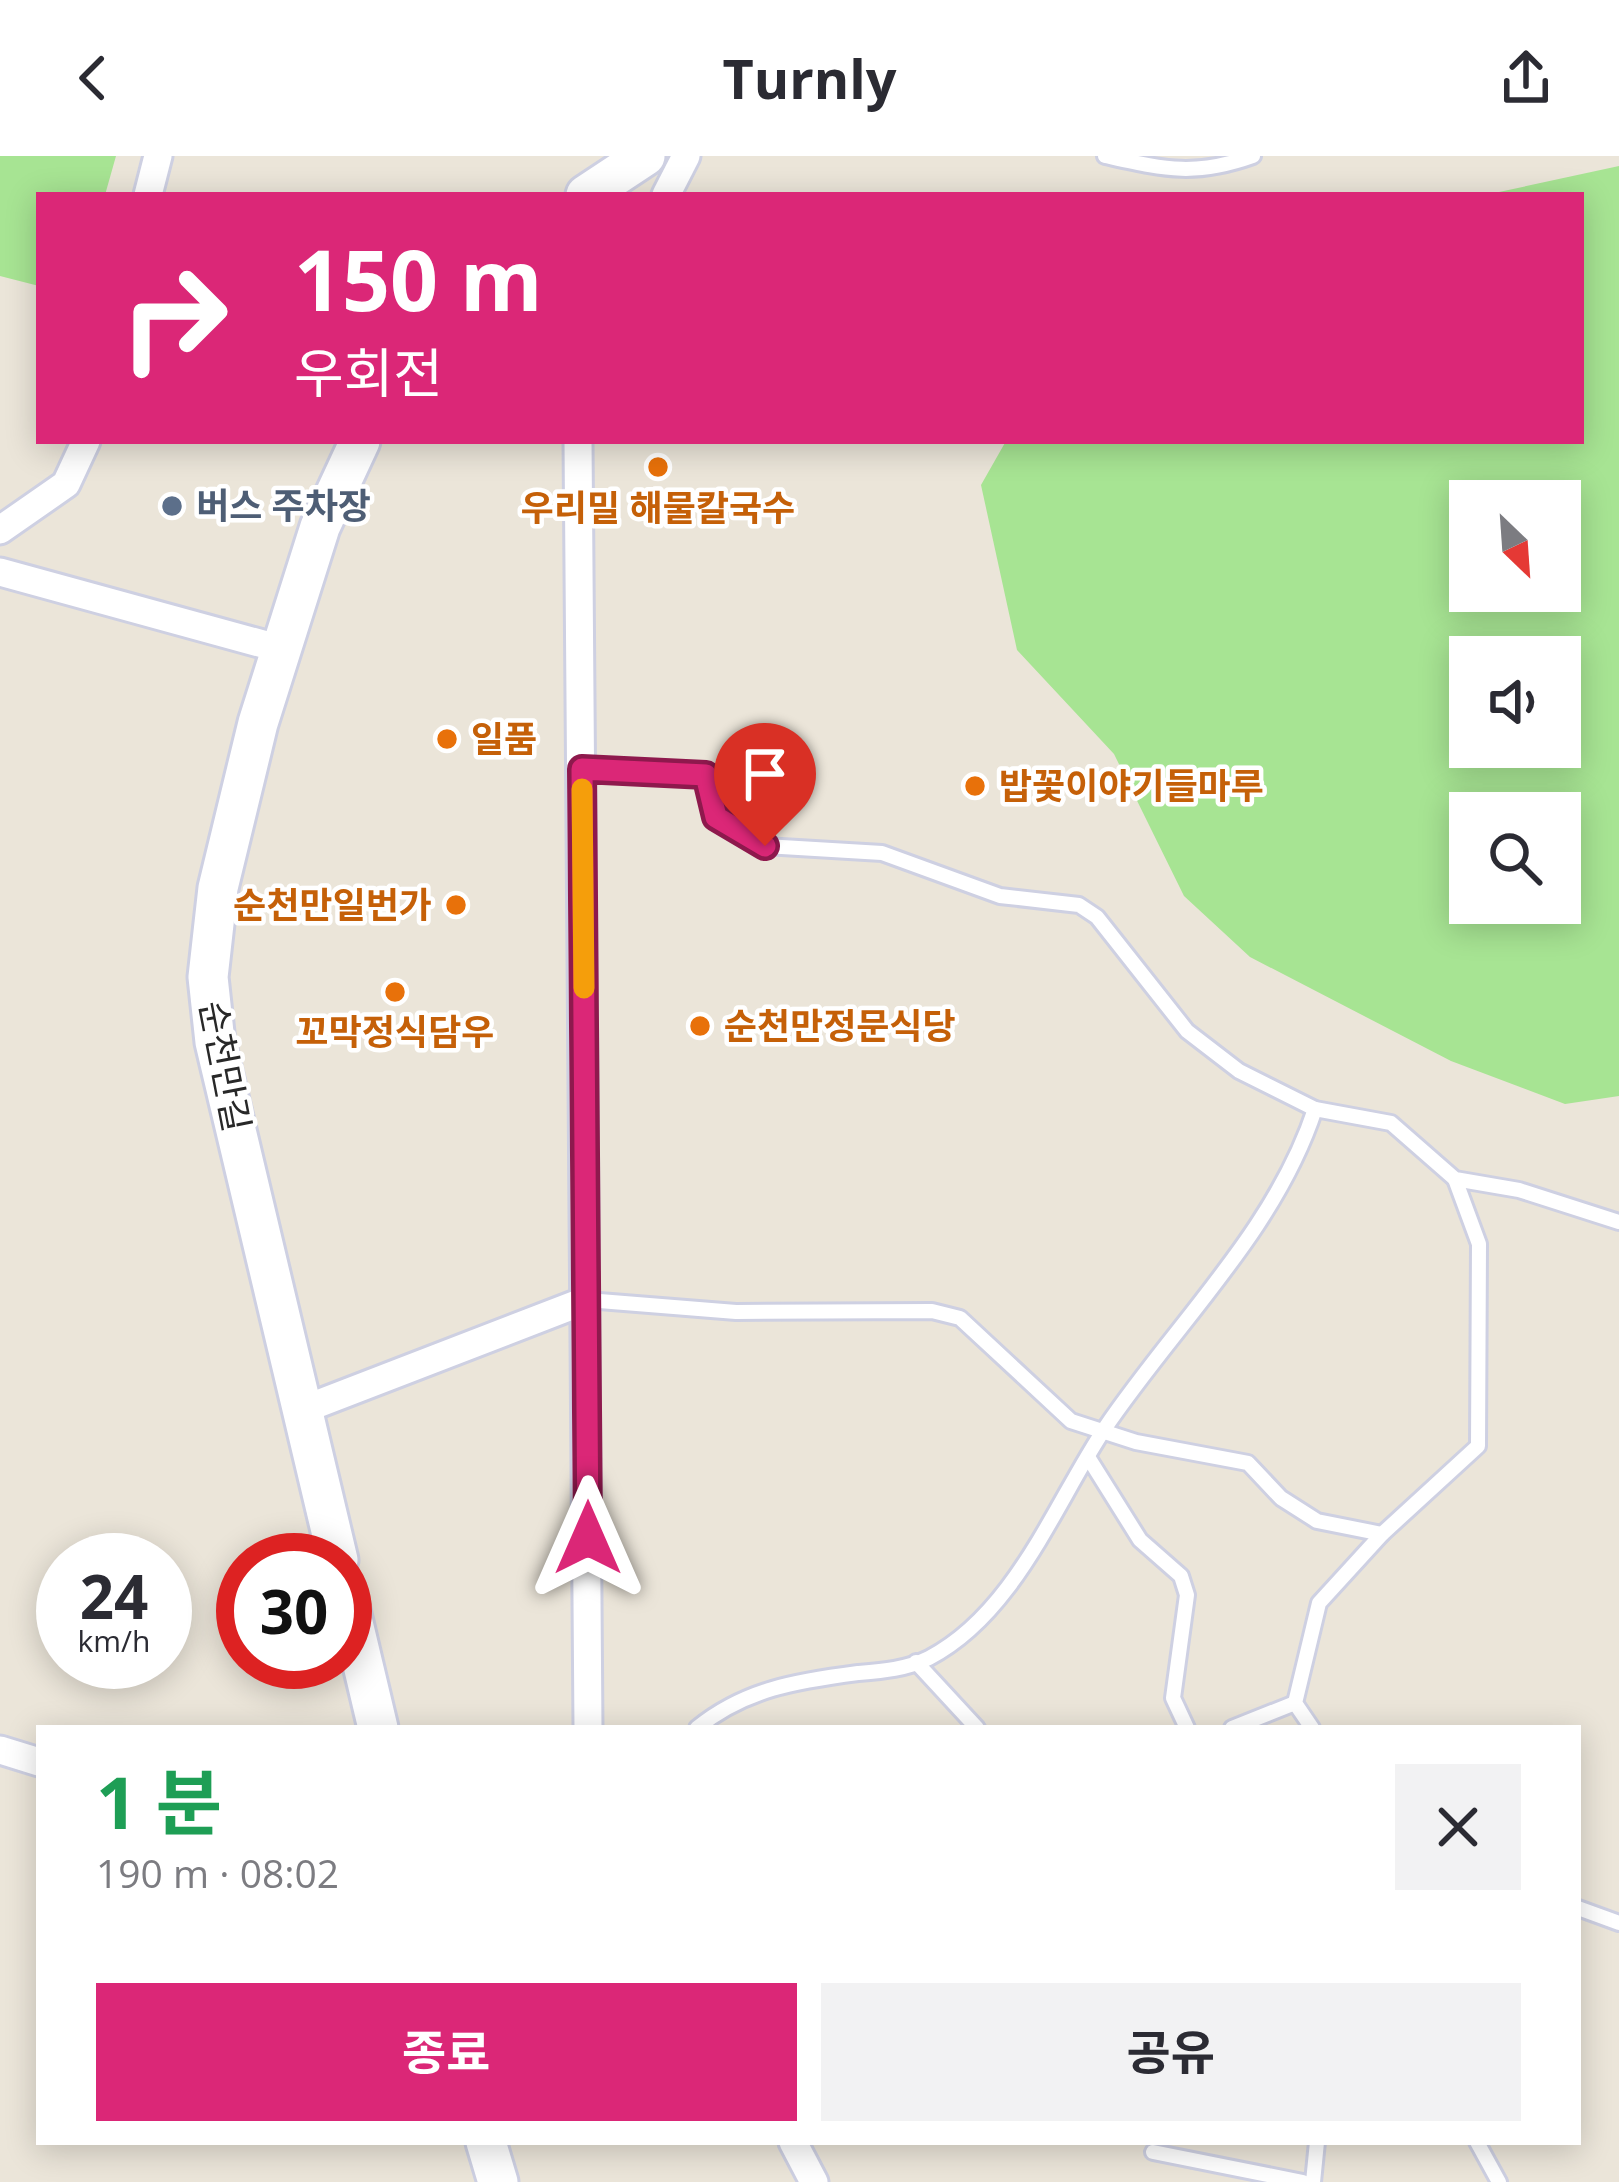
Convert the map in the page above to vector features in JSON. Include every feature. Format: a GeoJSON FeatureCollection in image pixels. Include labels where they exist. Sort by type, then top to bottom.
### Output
{"type":"FeatureCollection","features":[{"type":"Feature","properties":{"kind":"street"},"geometry":{"type":"LineString","coordinates":[[149,192],[158,156]]}},
{"type":"Feature","properties":{"kind":"street"},"geometry":{"type":"LineString","coordinates":[[591,192],[645,156]]}},
{"type":"Feature","properties":{"kind":"street"},"geometry":{"type":"LineString","coordinates":[[668,192],[686,156]]}},
{"type":"Feature","properties":{"kind":"street"},"geometry":{"type":"LineString","coordinates":[[0,530],[66,484],[85,444]]}},
{"type":"Feature","properties":{"kind":"street","name":"순천만길"},"geometry":{"type":"LineString","coordinates":[[332,1533],[215,1042],[208,977],[218,888],[280,649],[320,526],[359,444]]}},
{"type":"Feature","properties":{"kind":"street"},"geometry":{"type":"LineString","coordinates":[[578,444],[588,1725]]}},
{"type":"Feature","properties":{"kind":"street"},"geometry":{"type":"LineString","coordinates":[[0,572],[280,649]]}},
{"type":"Feature","properties":{"kind":"street"},"geometry":{"type":"LineString","coordinates":[[302,1410],[587,1300]]}},
{"type":"Feature","properties":{"kind":"street"},"geometry":{"type":"LineString","coordinates":[[369,1689],[377,1725]]}},
{"type":"Feature","properties":{"kind":"street"},"geometry":{"type":"LineString","coordinates":[[0,1750],[36,1761]]}},
{"type":"Feature","properties":{"kind":"street"},"geometry":{"type":"LineString","coordinates":[[488,2145],[497,2182]]}},
{"type":"Feature","properties":{"kind":"street"},"geometry":{"type":"LineString","coordinates":[[795,2145],[814,2182]]}},
{"type":"Feature","properties":{"kind":"lane"},"geometry":{"type":"LineString","coordinates":[[1105,156],[1182,172],[1210,171],[1253,156]]}},
{"type":"Feature","properties":{"kind":"lane"},"geometry":{"type":"LineString","coordinates":[[582,769],[706,775],[716,817],[765,846],[882,853],[1000,896],[1078,905],[1097,917],[1187,1031],[1239,1071],[1315,1109],[1391,1123],[1455,1179],[1479,1244],[1478,1446],[1382,1534],[1319,1603],[1295,1703],[1310,1725]]}},
{"type":"Feature","properties":{"kind":"lane"},"geometry":{"type":"LineString","coordinates":[[701,1725],[724,1706],[781,1684],[916,1662],[979,1621],[1029,1555],[1103,1431],[1256,1229],[1296,1167],[1315,1109]]}},
{"type":"Feature","properties":{"kind":"lane"},"geometry":{"type":"LineString","coordinates":[[1455,1179],[1519,1190],[1619,1222]]}},
{"type":"Feature","properties":{"kind":"lane"},"geometry":{"type":"LineString","coordinates":[[587,1300],[736,1312],[946,1314],[960,1318],[1071,1420],[1248,1463],[1281,1498],[1317,1521],[1382,1534]]}},
{"type":"Feature","properties":{"kind":"lane"},"geometry":{"type":"LineString","coordinates":[[1088,1457],[1140,1540],[1181,1576],[1187,1595],[1173,1698],[1186,1725]]}},
{"type":"Feature","properties":{"kind":"lane"},"geometry":{"type":"LineString","coordinates":[[916,1662],[973,1725]]}},
{"type":"Feature","properties":{"kind":"lane"},"geometry":{"type":"LineString","coordinates":[[1240,1725],[1295,1703]]}},
{"type":"Feature","properties":{"kind":"lane"},"geometry":{"type":"LineString","coordinates":[[1581,1909],[1619,1923]]}},
{"type":"Feature","properties":{"kind":"lane"},"geometry":{"type":"LineString","coordinates":[[1313,2182],[1317,2145]]}},
{"type":"Feature","properties":{"kind":"lane"},"geometry":{"type":"LineString","coordinates":[[1479,2145],[1499,2182]]}},
{"type":"Feature","properties":{"kind":"lane"},"geometry":{"type":"LineString","coordinates":[[1153,2152],[1304,2182]]}},
{"type":"Feature","properties":{"kind":"green space"},"geometry":{"type":"Polygon","coordinates":[[[0,156],[116,156],[106,192],[36,192],[36,285],[0,276],[0,156]]]}},
{"type":"Feature","properties":{"kind":"green space"},"geometry":{"type":"Polygon","coordinates":[[[1619,166],[1619,1096],[1565,1104],[1451,1061],[1250,957],[1184,896],[1114,754],[1017,650],[981,485],[1004,444],[1584,444],[1584,192],[1499,192],[1619,166]]]}},
{"type":"Feature","properties":{"kind":"slow traffic"},"geometry":{"type":"LineString","coordinates":[[582,789],[584,988]]}},
{"type":"Feature","properties":{"kind":"place","name":"우리밀 해물칼국수"},"geometry":{"type":"Point","coordinates":[658,467]}},
{"type":"Feature","properties":{"kind":"place","name":"버스 주차장"},"geometry":{"type":"Point","coordinates":[172,506]}},
{"type":"Feature","properties":{"kind":"place","name":"일품"},"geometry":{"type":"Point","coordinates":[447,739]}},
{"type":"Feature","properties":{"kind":"place","name":"밥꽃이야기들마루"},"geometry":{"type":"Point","coordinates":[975,786]}},
{"type":"Feature","properties":{"kind":"place","name":"순천만일번가"},"geometry":{"type":"Point","coordinates":[456,905]}},
{"type":"Feature","properties":{"kind":"place","name":"꼬막정식담우"},"geometry":{"type":"Point","coordinates":[395,992]}},
{"type":"Feature","properties":{"kind":"place","name":"순천만정문식당"},"geometry":{"type":"Point","coordinates":[700,1026]}},
{"type":"Feature","properties":{"kind":"route"},"geometry":{"type":"LineString","coordinates":[[588,1538],[582,769],[706,775],[716,817],[765,846]]}}]}
